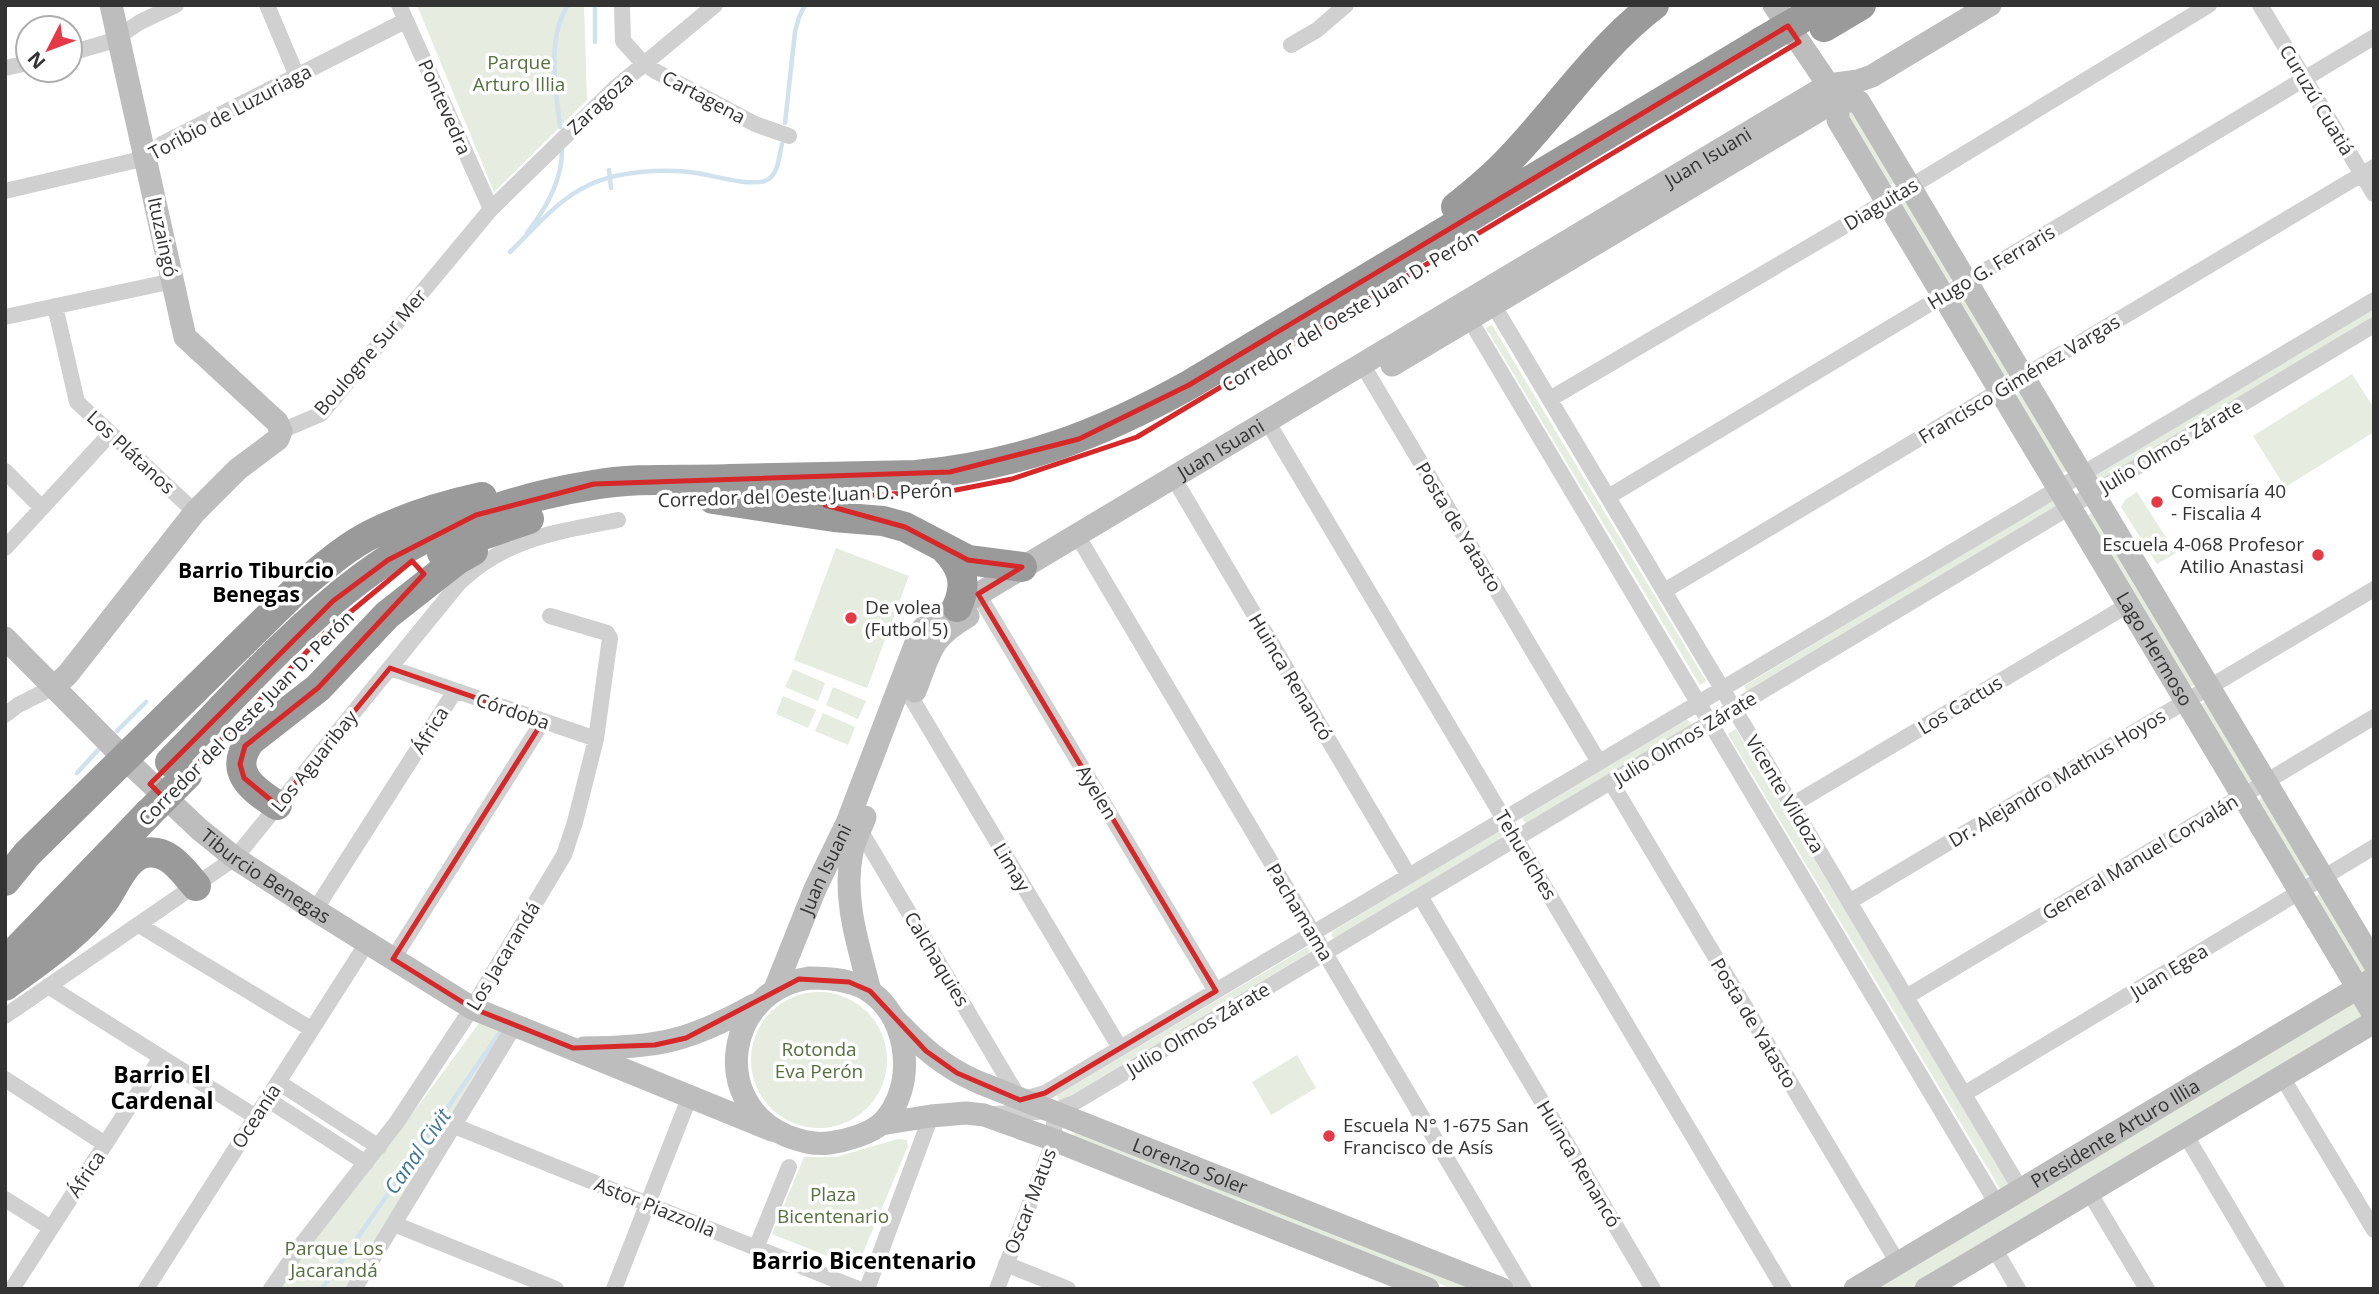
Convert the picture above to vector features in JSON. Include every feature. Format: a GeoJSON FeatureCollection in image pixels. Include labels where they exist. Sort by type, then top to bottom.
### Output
{"type":"FeatureCollection","features":[{"type":"Feature","properties":{"kind":"highway"},"geometry":{"type":"LineString","coordinates":[[1341,293],[1380,260],[1447,215],[1485,184],[1510,160],[1603,52],[1654,5]]}},
{"type":"Feature","properties":{"kind":"highway","name":"Corredor del Oeste Juan D. Perón"},"geometry":{"type":"LineString","coordinates":[[677,489],[713,499],[898,495],[956,490],[1012,479],[1106,450],[1137,437],[1213,394],[1820,14],[1861,5]]}},
{"type":"Feature","properties":{"kind":"highway","name":"Corredor del Oeste Juan D. Perón"},"geometry":{"type":"LineString","coordinates":[[178,769],[286,644],[333,601],[388,560],[476,514],[508,504],[614,497],[677,489],[950,472],[1040,453],[1145,410],[1341,293],[1766,50]]}},
{"type":"Feature","properties":{"kind":"highway"},"geometry":{"type":"LineString","coordinates":[[5,881],[27,854],[295,591],[348,548],[372,534],[423,513],[502,493],[614,497]]}},
{"type":"Feature","properties":{"kind":"highway","name":"Corredor del Oeste Juan D. Perón"},"geometry":{"type":"LineString","coordinates":[[5,936],[178,769],[363,601],[409,571],[474,538],[535,517],[614,497]]}},
{"type":"Feature","properties":{"kind":"highway"},"geometry":{"type":"LineString","coordinates":[[713,499],[834,517],[883,521],[905,527],[968,560],[1036,568]]}},
{"type":"Feature","properties":{"kind":"highway"},"geometry":{"type":"LineString","coordinates":[[277,806],[244,778],[240,764],[243,751],[250,741],[318,688],[396,608],[457,561],[535,517]]}},
{"type":"Feature","properties":{"kind":"highway"},"geometry":{"type":"LineString","coordinates":[[942,545],[956,560],[963,574],[963,588],[973,602]]}},
{"type":"Feature","properties":{"kind":"highway","name":"Corredor del Oeste Juan D. Perón"},"geometry":{"type":"LineString","coordinates":[[5,962],[141,807]]}},
{"type":"Feature","properties":{"kind":"highway"},"geometry":{"type":"LineString","coordinates":[[5,986],[79,929],[134,857],[156,852],[166,855],[196,887]]}},
{"type":"Feature","properties":{"kind":"street","name":"Ituzaingó"},"geometry":{"type":"LineString","coordinates":[[111,5],[185,337],[265,411],[281,431]]}},
{"type":"Feature","properties":{"kind":"street"},"geometry":{"type":"LineString","coordinates":[[84,50],[118,38],[140,22],[176,5]]}},
{"type":"Feature","properties":{"kind":"street"},"geometry":{"type":"LineString","coordinates":[[267,5],[297,76]]}},
{"type":"Feature","properties":{"kind":"street","name":"Cartagena"},"geometry":{"type":"LineString","coordinates":[[622,5],[623,41],[643,63],[755,124],[789,136]]}},
{"type":"Feature","properties":{"kind":"street","name":"Zaragoza"},"geometry":{"type":"LineString","coordinates":[[491,209],[566,134],[643,63],[715,5]]}},
{"type":"Feature","properties":{"kind":"street"},"geometry":{"type":"LineString","coordinates":[[1291,45],[1317,30],[1346,5]]}},
{"type":"Feature","properties":{"kind":"street","name":"Lago Hermoso"},"geometry":{"type":"LineString","coordinates":[[1774,5],[1833,92],[1839,120],[2300,892],[2366,983],[2374,1015]]}},
{"type":"Feature","properties":{"kind":"street","name":"Juan Isuani"},"geometry":{"type":"LineString","coordinates":[[767,995],[815,889],[854,827],[905,694],[923,628],[1036,568],[1833,92],[1872,76],[1990,5]]}},
{"type":"Feature","properties":{"kind":"street","name":"Diaguitas"},"geometry":{"type":"LineString","coordinates":[[1550,399],[1887,201],[2209,5]]}},
{"type":"Feature","properties":{"kind":"street","name":"Curuzú Cuatiá"},"geometry":{"type":"LineString","coordinates":[[2260,5],[2305,79],[2368,171],[2374,194]]}},
{"type":"Feature","properties":{"kind":"street","name":"Toribio de Luzuriaga"},"geometry":{"type":"LineString","coordinates":[[5,191],[146,158],[162,144],[297,76],[402,13]]}},
{"type":"Feature","properties":{"kind":"street","name":"Pontevedra"},"geometry":{"type":"LineString","coordinates":[[402,13],[491,209]]}},
{"type":"Feature","properties":{"kind":"street","name":"Hugo G. Ferraris"},"geometry":{"type":"LineString","coordinates":[[1608,497],[2374,37]]}},
{"type":"Feature","properties":{"kind":"street","name":"Lago Hermoso"},"geometry":{"type":"LineString","coordinates":[[1833,92],[1859,102],[2374,963]]}},
{"type":"Feature","properties":{"kind":"street","name":"Francisco Giménez Vargas"},"geometry":{"type":"LineString","coordinates":[[1664,591],[2368,171]]}},
{"type":"Feature","properties":{"kind":"street","name":"Boulogne Sur Mer"},"geometry":{"type":"LineString","coordinates":[[5,715],[18,705],[54,687],[68,674],[195,512],[238,469],[278,439],[281,431],[321,414],[491,209]]}},
{"type":"Feature","properties":{"kind":"street"},"geometry":{"type":"LineString","coordinates":[[5,317],[173,281]]}},
{"type":"Feature","properties":{"kind":"street","name":"Vicente Vildoza"},"geometry":{"type":"LineString","coordinates":[[1489,298],[2021,1190]]}},
{"type":"Feature","properties":{"kind":"street","name":"Julio Olmos Zárate"},"geometry":{"type":"LineString","coordinates":[[984,1115],[1054,1111],[1074,1103],[1734,708],[2374,300]]}},
{"type":"Feature","properties":{"kind":"street","name":"Los Plátanos"},"geometry":{"type":"LineString","coordinates":[[55,306],[77,402],[195,512]]}},
{"type":"Feature","properties":{"kind":"street","name":"Vicente Vildoza"},"geometry":{"type":"LineString","coordinates":[[1465,312],[1997,1204]]}},
{"type":"Feature","properties":{"kind":"street","name":"Julio Olmos Zárate"},"geometry":{"type":"LineString","coordinates":[[2087,484],[2374,325]]}},
{"type":"Feature","properties":{"kind":"street","name":"Posta de Yatasto"},"geometry":{"type":"LineString","coordinates":[[1366,371],[1599,762]]}},
{"type":"Feature","properties":{"kind":"street","name":"Tehuelches"},"geometry":{"type":"LineString","coordinates":[[1271,427],[1784,1289]]}},
{"type":"Feature","properties":{"kind":"street"},"geometry":{"type":"LineString","coordinates":[[5,548],[110,434]]}},
{"type":"Feature","properties":{"kind":"street"},"geometry":{"type":"LineString","coordinates":[[5,471],[42,508]]}},
{"type":"Feature","properties":{"kind":"street","name":"Huinca Renancó"},"geometry":{"type":"LineString","coordinates":[[1177,484],[1409,876]]}},
{"type":"Feature","properties":{"kind":"street","name":"Los Aguaribay"},"geometry":{"type":"LineString","coordinates":[[5,1016],[235,858],[459,583],[475,567],[494,555],[539,536],[614,497]]}},
{"type":"Feature","properties":{"kind":"street","name":"Julio Olmos Zárate"},"geometry":{"type":"LineString","coordinates":[[1020,1100],[1045,1093],[1698,703],[2064,498]]}},
{"type":"Feature","properties":{"kind":"street","name":"Pachamama"},"geometry":{"type":"LineString","coordinates":[[1081,541],[1524,1289]]}},
{"type":"Feature","properties":{"kind":"street","name":"Dr. Alejandro Mathus Hoyos"},"geometry":{"type":"LineString","coordinates":[[1849,902],[2374,589]]}},
{"type":"Feature","properties":{"kind":"street","name":"Ayelen"},"geometry":{"type":"LineString","coordinates":[[973,602],[1216,991]]}},
{"type":"Feature","properties":{"kind":"street","name":"Los Cactus"},"geometry":{"type":"LineString","coordinates":[[1792,805],[2128,605]]}},
{"type":"Feature","properties":{"kind":"street","name":"Los Jacarandá"},"geometry":{"type":"LineString","coordinates":[[271,1289],[302,1244],[379,1147],[472,1008],[564,855],[596,739],[610,638],[607,633],[550,616]]}},
{"type":"Feature","properties":{"kind":"street","name":"Tiburcio Benegas"},"geometry":{"type":"LineString","coordinates":[[5,638],[178,810],[235,858],[315,910],[472,1008],[772,1129]]}},
{"type":"Feature","properties":{"kind":"street","name":"Córdoba"},"geometry":{"type":"LineString","coordinates":[[390,668],[596,739]]}},
{"type":"Feature","properties":{"kind":"street","name":"África"},"geometry":{"type":"LineString","coordinates":[[315,910],[455,691]]}},
{"type":"Feature","properties":{"kind":"street","name":"Limay"},"geometry":{"type":"LineString","coordinates":[[905,694],[1120,1048]]}},
{"type":"Feature","properties":{"kind":"street","name":"General Manuel Corvalán"},"geometry":{"type":"LineString","coordinates":[[1906,997],[2374,717]]}},
{"type":"Feature","properties":{"kind":"street"},"geometry":{"type":"LineString","coordinates":[[393,959],[544,721]]}},
{"type":"Feature","properties":{"kind":"street","name":"Posta de Yatasto"},"geometry":{"type":"LineString","coordinates":[[1611,782],[1898,1263]]}},
{"type":"Feature","properties":{"kind":"street","name":"Juan Isuani"},"geometry":{"type":"LineString","coordinates":[[854,827],[850,895],[852,920],[870,991]]}},
{"type":"Feature","properties":{"kind":"street","name":"Calchaquies"},"geometry":{"type":"LineString","coordinates":[[854,827],[1020,1100]]}},
{"type":"Feature","properties":{"kind":"street","name":"Juan Egea"},"geometry":{"type":"LineString","coordinates":[[1964,1094],[2374,847]]}},
{"type":"Feature","properties":{"kind":"street","name":"Huinca Renancó"},"geometry":{"type":"LineString","coordinates":[[1420,896],[1653,1289]]}},
{"type":"Feature","properties":{"kind":"street"},"geometry":{"type":"LineString","coordinates":[[139,925],[312,1030]]}},
{"type":"Feature","properties":{"kind":"street","name":"Oceanía"},"geometry":{"type":"LineString","coordinates":[[146,1289],[367,943]]}},
{"type":"Feature","properties":{"kind":"street"},"geometry":{"type":"LineString","coordinates":[[822,978],[849,982],[870,991],[883,1002],[893,1017],[902,1045],[904,1072],[893,1109],[881,1124],[827,1143],[798,1140],[772,1129],[761,1120],[748,1102],[736,1068],[741,1033],[767,995],[799,979],[822,978]]}},
{"type":"Feature","properties":{"kind":"street","name":"Presidente Arturo Illia"},"geometry":{"type":"LineString","coordinates":[[1855,1289],[2366,983]]}},
{"type":"Feature","properties":{"kind":"street"},"geometry":{"type":"LineString","coordinates":[[48,986],[256,1117]]}},
{"type":"Feature","properties":{"kind":"street","name":"Tiburcio Benegas"},"geometry":{"type":"LineString","coordinates":[[573,1048],[655,1045],[686,1038],[725,1021],[767,995]]}},
{"type":"Feature","properties":{"kind":"street","name":"Lorenzo Soler"},"geometry":{"type":"LineString","coordinates":[[893,1017],[926,1051],[947,1066],[1020,1100],[1054,1111],[1502,1289]]}},
{"type":"Feature","properties":{"kind":"street"},"geometry":{"type":"LineString","coordinates":[[354,1289],[452,1125],[506,1021]]}},
{"type":"Feature","properties":{"kind":"street","name":"Presidente Arturo Illia"},"geometry":{"type":"LineString","coordinates":[[1926,1289],[2374,1022]]}},
{"type":"Feature","properties":{"kind":"street","name":"África"},"geometry":{"type":"LineString","coordinates":[[12,1289],[160,1059]]}},
{"type":"Feature","properties":{"kind":"street"},"geometry":{"type":"LineString","coordinates":[[2282,1077],[2374,1230]]}},
{"type":"Feature","properties":{"kind":"street"},"geometry":{"type":"LineString","coordinates":[[5,1079],[105,1144]]}},
{"type":"Feature","properties":{"kind":"street"},"geometry":{"type":"LineString","coordinates":[[278,1082],[379,1147]]}},
{"type":"Feature","properties":{"kind":"street"},"geometry":{"type":"LineString","coordinates":[[614,1289],[690,1096]]}},
{"type":"Feature","properties":{"kind":"street"},"geometry":{"type":"LineString","coordinates":[[267,1099],[366,1163]]}},
{"type":"Feature","properties":{"kind":"street","name":"Oscar Matus"},"geometry":{"type":"LineString","coordinates":[[997,1289],[1054,1140],[1054,1111]]}},
{"type":"Feature","properties":{"kind":"street","name":"Lorenzo Soler"},"geometry":{"type":"LineString","coordinates":[[881,1124],[931,1116],[966,1113],[984,1115],[1054,1140],[1418,1287]]}},
{"type":"Feature","properties":{"kind":"street"},"geometry":{"type":"LineString","coordinates":[[867,1289],[931,1116]]}},
{"type":"Feature","properties":{"kind":"street","name":"Astor Piazzolla"},"geometry":{"type":"LineString","coordinates":[[452,1125],[858,1289]]}},
{"type":"Feature","properties":{"kind":"street"},"geometry":{"type":"LineString","coordinates":[[2185,1134],[2277,1289]]}},
{"type":"Feature","properties":{"kind":"street"},"geometry":{"type":"LineString","coordinates":[[756,1248],[789,1167]]}},
{"type":"Feature","properties":{"kind":"street"},"geometry":{"type":"LineString","coordinates":[[2089,1192],[2147,1289]]}},
{"type":"Feature","properties":{"kind":"street"},"geometry":{"type":"LineString","coordinates":[[5,1199],[51,1228]]}},
{"type":"Feature","properties":{"kind":"street"},"geometry":{"type":"LineString","coordinates":[[394,1224],[556,1289]]}},
{"type":"Feature","properties":{"kind":"street"},"geometry":{"type":"LineString","coordinates":[[1994,1248],[2018,1289]]}},
{"type":"Feature","properties":{"kind":"street"},"geometry":{"type":"LineString","coordinates":[[1006,1265],[1068,1289]]}},
{"type":"Feature","properties":{"kind":"highlighted area"},"geometry":{"type":"Polygon","coordinates":[[[1788,26],[1799,42],[1137,437],[1012,479],[956,490],[825,498],[825,505],[905,527],[968,560],[1022,567],[978,594],[1216,991],[1045,1093],[1020,1100],[957,1073],[926,1051],[870,991],[849,982],[799,979],[686,1038],[655,1045],[573,1048],[472,1008],[393,959],[543,721],[390,668],[277,805],[244,778],[240,764],[245,746],[318,688],[424,574],[412,561],[325,633],[164,798],[150,784],[333,601],[388,560],[476,515],[594,484],[950,472],[1079,439],[1189,385],[1788,26]]]}},
{"type":"Feature","properties":{"kind":"green space","name":"Parque Arturo Illia"},"geometry":{"type":"Polygon","coordinates":[[[417,5],[584,5],[587,100],[494,192],[417,5]]]}},
{"type":"Feature","properties":{"kind":"green space"},"geometry":{"type":"Polygon","coordinates":[[[1853,108],[1897,181],[1890,185],[1846,112],[1853,108]]]}},
{"type":"Feature","properties":{"kind":"green space"},"geometry":{"type":"Polygon","coordinates":[[[1908,199],[1954,278],[1947,282],[1901,204],[1908,199]]]}},
{"type":"Feature","properties":{"kind":"green space"},"geometry":{"type":"Polygon","coordinates":[[[1965,295],[2011,373],[2004,377],[1957,299],[1965,295]]]}},
{"type":"Feature","properties":{"kind":"green space"},"geometry":{"type":"Polygon","coordinates":[[[2374,308],[2374,317],[2098,482],[2095,476],[2374,308]]]}},
{"type":"Feature","properties":{"kind":"green space"},"geometry":{"type":"Polygon","coordinates":[[[1492,325],[1706,681],[1700,685],[1486,328],[1492,325]]]}},
{"type":"Feature","properties":{"kind":"green space"},"geometry":{"type":"Polygon","coordinates":[[[2352,374],[2374,408],[2374,432],[2285,487],[2253,436],[2352,374]]]}},
{"type":"Feature","properties":{"kind":"green space"},"geometry":{"type":"Polygon","coordinates":[[[2022,391],[2068,470],[2062,474],[2015,396],[2022,391]]]}},
{"type":"Feature","properties":{"kind":"green space"},"geometry":{"type":"Polygon","coordinates":[[[2137,492],[2176,553],[2157,564],[2121,507],[2125,500],[2137,492]]]}},
{"type":"Feature","properties":{"kind":"green space"},"geometry":{"type":"Polygon","coordinates":[[[2053,500],[2057,506],[1748,693],[1744,686],[2053,500]]]}},
{"type":"Feature","properties":{"kind":"green space"},"geometry":{"type":"Polygon","coordinates":[[[2093,512],[2196,684],[2189,688],[2087,516],[2093,512]]]}},
{"type":"Feature","properties":{"kind":"green space","name":"De volea (Futbol 5)"},"geometry":{"type":"Polygon","coordinates":[[[836,548],[909,576],[867,688],[794,660],[836,548]]]}},
{"type":"Feature","properties":{"kind":"green space"},"geometry":{"type":"Polygon","coordinates":[[[793,669],[825,683],[818,701],[785,687],[793,669]]]}},
{"type":"Feature","properties":{"kind":"green space"},"geometry":{"type":"Polygon","coordinates":[[[833,687],[866,701],[858,719],[826,705],[833,687]]]}},
{"type":"Feature","properties":{"kind":"green space"},"geometry":{"type":"Polygon","coordinates":[[[783,696],[816,710],[808,728],[776,714],[783,696]]]}},
{"type":"Feature","properties":{"kind":"green space"},"geometry":{"type":"Polygon","coordinates":[[[2205,702],[2252,780],[2247,783],[2200,705],[2205,702]]]}},
{"type":"Feature","properties":{"kind":"green space"},"geometry":{"type":"Polygon","coordinates":[[[823,713],[855,727],[848,745],[815,731],[823,713]]]}},
{"type":"Feature","properties":{"kind":"green space"},"geometry":{"type":"Polygon","coordinates":[[[1687,719],[1690,727],[1526,824],[1522,818],[1687,719]]]}},
{"type":"Feature","properties":{"kind":"green space"},"geometry":{"type":"Polygon","coordinates":[[[1736,729],[2011,1187],[2002,1192],[1728,734],[1736,729]]]}},
{"type":"Feature","properties":{"kind":"green space"},"geometry":{"type":"Polygon","coordinates":[[[2263,797],[2310,874],[2303,878],[2257,801],[2263,797]]]}},
{"type":"Feature","properties":{"kind":"green space"},"geometry":{"type":"Polygon","coordinates":[[[1498,831],[1502,834],[1501,839],[1335,939],[1331,936],[1333,931],[1498,831]]]}},
{"type":"Feature","properties":{"kind":"green space"},"geometry":{"type":"Polygon","coordinates":[[[2322,893],[2368,969],[2361,973],[2315,897],[2322,893]]]}},
{"type":"Feature","properties":{"kind":"green space"},"geometry":{"type":"Polygon","coordinates":[[[1307,947],[1309,953],[1063,1100],[1058,1100],[1057,1095],[1307,947]]]}},
{"type":"Feature","properties":{"kind":"green space","name":"Rotonda Eva Perón"},"geometry":{"type":"Polygon","coordinates":[[[819,992],[845,997],[867,1012],[882,1034],[887,1060],[882,1086],[867,1108],[845,1123],[819,1128],[793,1123],[771,1108],[756,1086],[751,1060],[756,1034],[771,1012],[793,997],[819,992]]]}},
{"type":"Feature","properties":{"kind":"green space"},"geometry":{"type":"Polygon","coordinates":[[[2356,1003],[2364,1013],[2360,1023],[1912,1289],[1868,1289],[2349,1004],[2356,1003]]]}},
{"type":"Feature","properties":{"kind":"green space","name":"Parque Los Jacarandá"},"geometry":{"type":"Polygon","coordinates":[[[480,1022],[499,1029],[500,1036],[347,1289],[277,1289],[424,1098],[480,1022]]]}},
{"type":"Feature","properties":{"kind":"green space"},"geometry":{"type":"Polygon","coordinates":[[[1297,1055],[1316,1088],[1271,1115],[1252,1082],[1297,1055]]]}},
{"type":"Feature","properties":{"kind":"green space"},"geometry":{"type":"Polygon","coordinates":[[[1076,1128],[1477,1289],[1453,1289],[1073,1138],[1076,1128]]]}},
{"type":"Feature","properties":{"kind":"green space","name":"Plaza Bicentenario"},"geometry":{"type":"Polygon","coordinates":[[[898,1139],[907,1140],[908,1146],[860,1260],[852,1266],[772,1234],[804,1157],[836,1157],[898,1139]]]}},
{"type":"Feature","properties":{"kind":"waterway"},"geometry":{"type":"LineString","coordinates":[[560,127],[554,64],[557,33],[568,5]]}},
{"type":"Feature","properties":{"kind":"waterway","name":"Canal Civit"},"geometry":{"type":"LineString","coordinates":[[595,5],[595,42]]}},
{"type":"Feature","properties":{"kind":"waterway"},"geometry":{"type":"LineString","coordinates":[[785,123],[795,32],[805,5]]}},
{"type":"Feature","properties":{"kind":"waterway"},"geometry":{"type":"LineString","coordinates":[[510,252],[566,199],[599,181],[626,174],[670,171],[741,181],[765,181],[776,170],[782,144]]}},
{"type":"Feature","properties":{"kind":"waterway"},"geometry":{"type":"LineString","coordinates":[[527,233],[556,184],[562,151]]}},
{"type":"Feature","properties":{"kind":"waterway","name":"Canal Civit"},"geometry":{"type":"LineString","coordinates":[[609,170],[611,188]]}},
{"type":"Feature","properties":{"kind":"waterway"},"geometry":{"type":"LineString","coordinates":[[117,731],[146,702]]}},
{"type":"Feature","properties":{"kind":"waterway"},"geometry":{"type":"LineString","coordinates":[[77,773],[98,750]]}},
{"type":"Feature","properties":{"kind":"waterway","name":"Canal Civit"},"geometry":{"type":"LineString","coordinates":[[322,1289],[503,1028]]}},
{"type":"Feature","properties":{"kind":"place","name":"Comisaría 40 - Fiscalia 4"},"geometry":{"type":"Point","coordinates":[2157,502]}},
{"type":"Feature","properties":{"kind":"place","name":"Escuela 4-068 Profesor Atilio Anastasi"},"geometry":{"type":"Point","coordinates":[2318,555]}},
{"type":"Feature","properties":{"kind":"place","name":"De volea (Futbol 5)"},"geometry":{"type":"Point","coordinates":[851,618]}},
{"type":"Feature","properties":{"kind":"place","name":"Escuela N° 1-675 San Francisco de Asís"},"geometry":{"type":"Point","coordinates":[1329,1136]}},
{"type":"Feature","properties":{"kind":"district","name":"Barrio Tiburcio Benegas"},"geometry":{"type":"Point","coordinates":[256,582]}},
{"type":"Feature","properties":{"kind":"district","name":"Barrio El Cardenal"},"geometry":{"type":"Point","coordinates":[162,1087]}},
{"type":"Feature","properties":{"kind":"district","name":"Barrio Bicentenario"},"geometry":{"type":"Point","coordinates":[864,1260]}}]}
